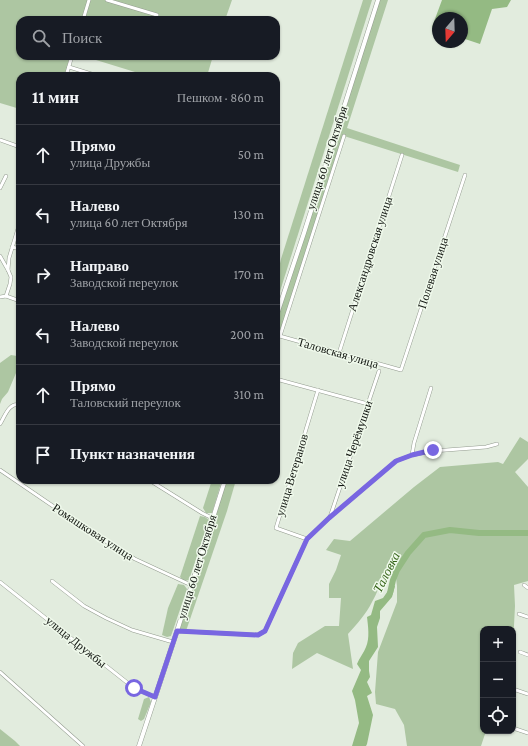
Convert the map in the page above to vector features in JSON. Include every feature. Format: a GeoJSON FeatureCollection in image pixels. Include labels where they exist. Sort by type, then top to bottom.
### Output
{"type":"FeatureCollection","features":[{"type":"Feature","properties":{"kind":"street"},"geometry":{"type":"LineString","coordinates":[[84,16],[89,0]]}},
{"type":"Feature","properties":{"kind":"street"},"geometry":{"type":"LineString","coordinates":[[107,0],[157,16]]}},
{"type":"Feature","properties":{"kind":"street","name":"улица 60 лет Октября"},"geometry":{"type":"LineString","coordinates":[[280,305],[378,0]]}},
{"type":"Feature","properties":{"kind":"street"},"geometry":{"type":"LineString","coordinates":[[67,72],[71,60]]}},
{"type":"Feature","properties":{"kind":"street"},"geometry":{"type":"LineString","coordinates":[[69,67],[85,72]]}},
{"type":"Feature","properties":{"kind":"street"},"geometry":{"type":"LineString","coordinates":[[280,330],[344,136]]}},
{"type":"Feature","properties":{"kind":"street"},"geometry":{"type":"LineString","coordinates":[[0,140],[16,146]]}},
{"type":"Feature","properties":{"kind":"street","name":"Александровская улица"},"geometry":{"type":"LineString","coordinates":[[339,353],[402,155]]}},
{"type":"Feature","properties":{"kind":"street","name":"Полевая улица"},"geometry":{"type":"LineString","coordinates":[[401,370],[465,175]]}},
{"type":"Feature","properties":{"kind":"street"},"geometry":{"type":"LineString","coordinates":[[0,188],[6,176]]}},
{"type":"Feature","properties":{"kind":"street"},"geometry":{"type":"LineString","coordinates":[[8,270],[9,258],[16,234]]}},
{"type":"Feature","properties":{"kind":"street"},"geometry":{"type":"LineString","coordinates":[[12,247],[16,248]]}},
{"type":"Feature","properties":{"kind":"street"},"geometry":{"type":"LineString","coordinates":[[0,256],[11,277],[6,296]]}},
{"type":"Feature","properties":{"kind":"street"},"geometry":{"type":"LineString","coordinates":[[0,297],[6,296],[16,300]]}},
{"type":"Feature","properties":{"kind":"street","name":"Таловская улица"},"geometry":{"type":"LineString","coordinates":[[280,337],[401,370]]}},
{"type":"Feature","properties":{"kind":"street","name":"улица Черёмушки"},"geometry":{"type":"LineString","coordinates":[[329,518],[356,442],[379,370]]}},
{"type":"Feature","properties":{"kind":"street"},"geometry":{"type":"LineString","coordinates":[[280,379],[368,404]]}},
{"type":"Feature","properties":{"kind":"street"},"geometry":{"type":"LineString","coordinates":[[412,455],[414,443],[431,388]]}},
{"type":"Feature","properties":{"kind":"street","name":"улица Ветеранов"},"geometry":{"type":"LineString","coordinates":[[307,539],[276,528],[318,390]]}},
{"type":"Feature","properties":{"kind":"street"},"geometry":{"type":"LineString","coordinates":[[0,424],[11,406],[16,404]]}},
{"type":"Feature","properties":{"kind":"street"},"geometry":{"type":"LineString","coordinates":[[177,631],[258,635],[265,631],[307,539],[329,518],[396,461],[433,450],[486,447],[497,444]]}},
{"type":"Feature","properties":{"kind":"street","name":"Ромашковая улица"},"geometry":{"type":"LineString","coordinates":[[0,470],[16,481]]}},
{"type":"Feature","properties":{"kind":"street","name":"Ромашковая улица"},"geometry":{"type":"LineString","coordinates":[[21,484],[135,559],[191,585]]}},
{"type":"Feature","properties":{"kind":"street"},"geometry":{"type":"LineString","coordinates":[[155,484],[212,518]]}},
{"type":"Feature","properties":{"kind":"street","name":"улица 60 лет Октября"},"geometry":{"type":"LineString","coordinates":[[139,746],[224,484]]}},
{"type":"Feature","properties":{"kind":"street"},"geometry":{"type":"LineString","coordinates":[[52,581],[84,606],[106,618],[132,630],[173,642]]}},
{"type":"Feature","properties":{"kind":"street","name":"улица Дружбы"},"geometry":{"type":"LineString","coordinates":[[0,582],[134,688],[155,697]]}},
{"type":"Feature","properties":{"kind":"street"},"geometry":{"type":"LineString","coordinates":[[524,585],[528,588]]}},
{"type":"Feature","properties":{"kind":"street"},"geometry":{"type":"LineString","coordinates":[[519,614],[528,617]]}},
{"type":"Feature","properties":{"kind":"street"},"geometry":{"type":"LineString","coordinates":[[520,652],[528,655]]}},
{"type":"Feature","properties":{"kind":"street"},"geometry":{"type":"LineString","coordinates":[[0,672],[83,746]]}},
{"type":"Feature","properties":{"kind":"street"},"geometry":{"type":"LineString","coordinates":[[516,690],[528,694]]}},
{"type":"Feature","properties":{"kind":"street"},"geometry":{"type":"LineString","coordinates":[[516,729],[528,733]]}},
{"type":"Feature","properties":{"kind":"shaded area"},"geometry":{"type":"Polygon","coordinates":[[[0,0],[232,0],[226,16],[16,16],[16,60],[69,60],[66,72],[16,72],[16,108],[0,103],[0,0]]]}},
{"type":"Feature","properties":{"kind":"shaded area"},"geometry":{"type":"Polygon","coordinates":[[[363,0],[372,0],[280,291],[281,259],[363,0]]]}},
{"type":"Feature","properties":{"kind":"shaded area"},"geometry":{"type":"Polygon","coordinates":[[[380,0],[388,0],[347,128],[460,165],[458,172],[344,136],[280,332],[280,312],[380,0]]]}},
{"type":"Feature","properties":{"kind":"shaded area"},"geometry":{"type":"Polygon","coordinates":[[[442,0],[511,0],[507,7],[492,9],[480,44],[468,40],[468,12],[438,12],[442,0]]]}},
{"type":"Feature","properties":{"kind":"shaded area"},"geometry":{"type":"Polygon","coordinates":[[[96,60],[212,60],[208,72],[135,72],[96,60]]]}},
{"type":"Feature","properties":{"kind":"shaded area"},"geometry":{"type":"Polygon","coordinates":[[[11,355],[16,356],[16,373],[8,392],[0,404],[0,363],[11,355]]]}},
{"type":"Feature","properties":{"kind":"shaded area"},"geometry":{"type":"Polygon","coordinates":[[[520,437],[528,442],[528,459],[515,472],[528,487],[528,581],[514,585],[514,626],[480,626],[480,734],[485,734],[481,746],[407,746],[404,725],[395,709],[376,704],[375,692],[378,652],[397,602],[397,586],[393,554],[370,606],[348,634],[353,669],[317,653],[292,669],[293,653],[298,643],[325,626],[339,626],[341,598],[329,598],[329,584],[341,555],[326,550],[334,539],[350,541],[440,467],[498,462],[503,464],[520,437]]]}},
{"type":"Feature","properties":{"kind":"shaded area"},"geometry":{"type":"Polygon","coordinates":[[[211,484],[221,484],[212,513],[206,513],[203,508],[211,484]]]}},
{"type":"Feature","properties":{"kind":"shaded area"},"geometry":{"type":"Polygon","coordinates":[[[226,484],[235,484],[186,631],[180,630],[180,625],[226,484]]]}},
{"type":"Feature","properties":{"kind":"shaded area"},"geometry":{"type":"Polygon","coordinates":[[[200,516],[209,520],[189,580],[184,581],[180,577],[200,516]]]}},
{"type":"Feature","properties":{"kind":"shaded area"},"geometry":{"type":"Polygon","coordinates":[[[178,584],[184,585],[187,589],[171,636],[167,637],[162,635],[168,608],[178,584]]]}},
{"type":"Feature","properties":{"kind":"shaded area"},"geometry":{"type":"Polygon","coordinates":[[[392,585],[395,586],[392,597],[380,611],[380,618],[377,627],[378,647],[369,661],[370,677],[367,682],[372,693],[367,696],[373,715],[367,744],[366,746],[352,746],[359,723],[352,691],[361,670],[357,664],[368,640],[367,617],[371,615],[375,601],[383,598],[392,585]]]}},
{"type":"Feature","properties":{"kind":"shaded area"},"geometry":{"type":"Polygon","coordinates":[[[149,697],[151,702],[144,719],[141,721],[138,719],[144,699],[149,697]]]}},
{"type":"Feature","properties":{"kind":"shaded area"},"geometry":{"type":"Polygon","coordinates":[[[0,729],[15,741],[20,746],[0,746],[0,729]]]}},
{"type":"Feature","properties":{"kind":"waterway","name":"Таловка"},"geometry":{"type":"LineString","coordinates":[[390,593],[397,570],[408,553],[424,535],[450,530],[479,533],[528,533]]}},
{"type":"Feature","properties":{"kind":"route"},"geometry":{"type":"LineString","coordinates":[[134,688],[155,697],[177,631],[258,635],[265,631],[307,539],[329,518],[396,461],[433,450]]}}]}
